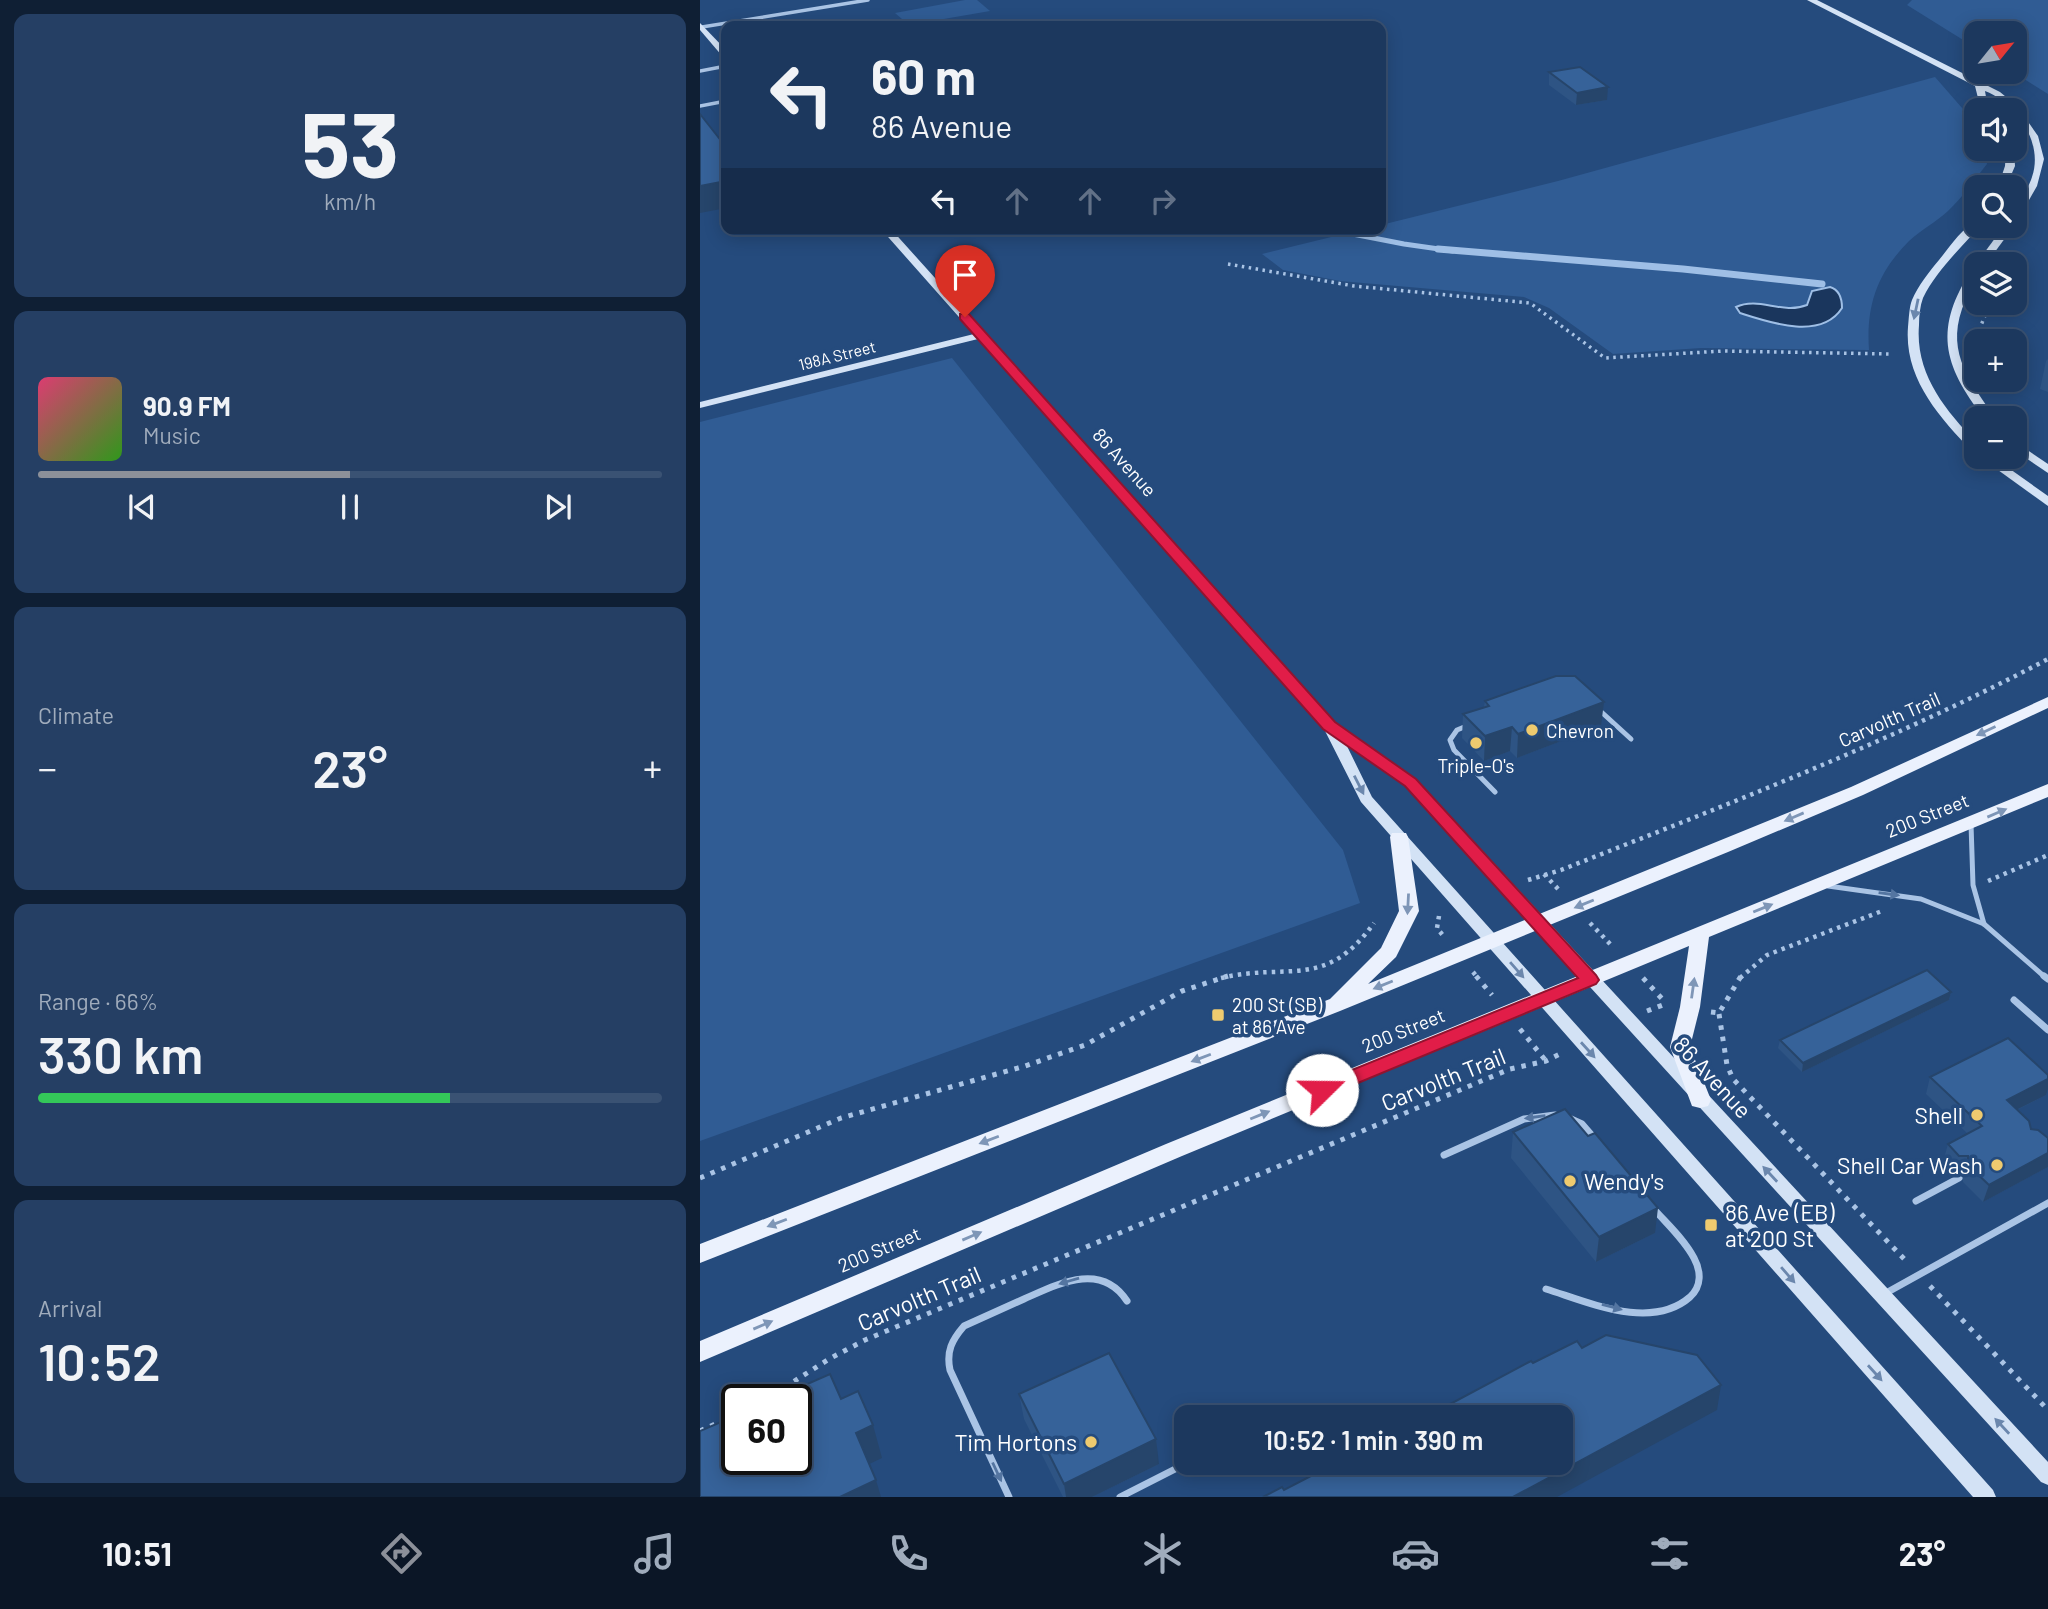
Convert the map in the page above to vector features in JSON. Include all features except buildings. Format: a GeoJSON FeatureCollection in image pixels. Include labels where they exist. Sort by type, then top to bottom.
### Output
{"type":"FeatureCollection","features":[{"type":"Feature","properties":{"kind":"main road"},"geometry":{"type":"LineString","coordinates":[[1813,1],[1918,50],[2001,95],[2016,110],[2039,150],[2038,170],[2027,197]]}},
{"type":"Feature","properties":{"kind":"main road"},"geometry":{"type":"LineString","coordinates":[[701,26],[721,49]]}},
{"type":"Feature","properties":{"kind":"main road"},"geometry":{"type":"LineString","coordinates":[[1979,85],[1983,98]]}},
{"type":"Feature","properties":{"kind":"main road","name":"86 Avenue"},"geometry":{"type":"LineString","coordinates":[[891,235],[1329,725],[1411,782],[1700,1100],[1884,1295],[2048,1476]]}},
{"type":"Feature","properties":{"kind":"main road"},"geometry":{"type":"LineString","coordinates":[[1964,238],[1931,275],[1917,300],[1912,327],[1913,355],[1927,392],[1964,435]]}},
{"type":"Feature","properties":{"kind":"main road"},"geometry":{"type":"LineString","coordinates":[[1964,289],[1952,319],[1951,338],[1954,358],[1964,382],[1981,406]]}},
{"type":"Feature","properties":{"kind":"main road","name":"198A Street"},"geometry":{"type":"LineString","coordinates":[[700,405],[981,335]]}},
{"type":"Feature","properties":{"kind":"main road"},"geometry":{"type":"LineString","coordinates":[[2027,454],[2048,470]]}},
{"type":"Feature","properties":{"kind":"main road"},"geometry":{"type":"LineString","coordinates":[[2003,469],[2048,502]]}},
{"type":"Feature","properties":{"kind":"main road"},"geometry":{"type":"LineString","coordinates":[[700,1254],[1458,955],[1857,790],[2048,702]]}},
{"type":"Feature","properties":{"kind":"main road","name":"86 Avenue"},"geometry":{"type":"LineString","coordinates":[[1329,725],[1366,799],[1986,1497]]}},
{"type":"Feature","properties":{"kind":"main road","name":"200 Street"},"geometry":{"type":"LineString","coordinates":[[700,1352],[1174,1150],[2048,790]]}},
{"type":"Feature","properties":{"kind":"main road"},"geometry":{"type":"LineString","coordinates":[[1333,1006],[1389,952],[1409,911],[1399,837]]}},
{"type":"Feature","properties":{"kind":"main road"},"geometry":{"type":"LineString","coordinates":[[1700,934],[1690,1007],[1680,1047],[1700,1100]]}},
{"type":"Feature","properties":{"kind":"main road"},"geometry":{"type":"LineString","coordinates":[[700,1243],[747,1235]]}},
{"type":"Feature","properties":{"kind":"lane"},"geometry":{"type":"LineString","coordinates":[[733,21],[868,0]]}},
{"type":"Feature","properties":{"kind":"lane"},"geometry":{"type":"LineString","coordinates":[[1813,1],[1825,0]]}},
{"type":"Feature","properties":{"kind":"lane"},"geometry":{"type":"LineString","coordinates":[[701,26],[721,23]]}},
{"type":"Feature","properties":{"kind":"lane"},"geometry":{"type":"LineString","coordinates":[[700,71],[721,67]]}},
{"type":"Feature","properties":{"kind":"lane"},"geometry":{"type":"LineString","coordinates":[[700,106],[721,102]]}},
{"type":"Feature","properties":{"kind":"lane"},"geometry":{"type":"LineString","coordinates":[[1594,705],[1631,739]]}},
{"type":"Feature","properties":{"kind":"lane"},"geometry":{"type":"LineString","coordinates":[[1480,721],[1457,730],[1450,740],[1454,750],[1495,792]]}},
{"type":"Feature","properties":{"kind":"lane"},"geometry":{"type":"LineString","coordinates":[[1970,824],[1973,885],[1984,924]]}},
{"type":"Feature","properties":{"kind":"lane"},"geometry":{"type":"LineString","coordinates":[[1821,885],[1922,899],[1984,924],[2048,979]]}},
{"type":"Feature","properties":{"kind":"lane"},"geometry":{"type":"LineString","coordinates":[[2014,1000],[2048,1030]]}},
{"type":"Feature","properties":{"kind":"lane"},"geometry":{"type":"LineString","coordinates":[[1444,1155],[1524,1119],[1539,1116],[1567,1117],[1582,1124],[1600,1144]]}},
{"type":"Feature","properties":{"kind":"lane"},"geometry":{"type":"LineString","coordinates":[[1916,1201],[1959,1178]]}},
{"type":"Feature","properties":{"kind":"lane"},"geometry":{"type":"LineString","coordinates":[[1884,1295],[1963,1248],[2048,1203]]}},
{"type":"Feature","properties":{"kind":"lane"},"geometry":{"type":"LineString","coordinates":[[1546,1289],[1637,1314],[1660,1312],[1688,1300],[1698,1287],[1700,1271],[1693,1255],[1651,1205]]}},
{"type":"Feature","properties":{"kind":"lane"},"geometry":{"type":"LineString","coordinates":[[1009,1497],[950,1370],[947,1349],[953,1338],[964,1326],[1068,1280],[1085,1277],[1111,1283],[1121,1290],[1127,1301]]}},
{"type":"Feature","properties":{"kind":"lane"},"geometry":{"type":"LineString","coordinates":[[1119,1497],[1174,1470]]}},
{"type":"Feature","properties":{"kind":"path"},"geometry":{"type":"LineString","coordinates":[[1228,264],[1343,285],[1530,303],[1605,358],[1723,351],[1892,354]]}},
{"type":"Feature","properties":{"kind":"path"},"geometry":{"type":"LineString","coordinates":[[2003,403],[2032,436]]}},
{"type":"Feature","properties":{"kind":"path","name":"Carvolth Trail"},"geometry":{"type":"LineString","coordinates":[[1575,907],[1543,874],[1561,870],[1809,772],[2006,682],[2048,659]]}},
{"type":"Feature","properties":{"kind":"path"},"geometry":{"type":"LineString","coordinates":[[1973,885],[2048,855]]}},
{"type":"Feature","properties":{"kind":"path"},"geometry":{"type":"LineString","coordinates":[[1891,1245],[1733,1079],[1727,1065],[1719,1013],[1743,973],[1767,955],[1868,916],[1922,899]]}},
{"type":"Feature","properties":{"kind":"path"},"geometry":{"type":"LineString","coordinates":[[1575,907],[1665,1002],[1719,1013]]}},
{"type":"Feature","properties":{"kind":"path"},"geometry":{"type":"LineString","coordinates":[[1439,916],[1437,928],[1546,1061]]}},
{"type":"Feature","properties":{"kind":"path"},"geometry":{"type":"LineString","coordinates":[[700,1178],[840,1118],[985,1077],[1085,1044],[1175,993],[1211,979],[1245,973],[1292,972],[1332,964],[1362,940],[1378,918]]}},
{"type":"Feature","properties":{"kind":"path"},"geometry":{"type":"LineString","coordinates":[[1628,1021],[1665,1002]]}},
{"type":"Feature","properties":{"kind":"path","name":"Carvolth Trail"},"geometry":{"type":"LineString","coordinates":[[790,1384],[865,1340],[1497,1075],[1546,1061],[1582,1043]]}},
{"type":"Feature","properties":{"kind":"path"},"geometry":{"type":"LineString","coordinates":[[1943,1299],[2048,1410]]}},
{"type":"Feature","properties":{"kind":"path"},"geometry":{"type":"LineString","coordinates":[[700,1431],[721,1421]]}},
{"type":"Feature","properties":{"kind":"shaded area"},"geometry":{"type":"Polygon","coordinates":[[[965,0],[977,0],[990,11],[932,21],[904,21],[895,13],[965,0]]]}},
{"type":"Feature","properties":{"kind":"shaded area"},"geometry":{"type":"Polygon","coordinates":[[[1912,0],[2048,0],[2048,94],[2027,81],[2027,21],[1964,21],[1964,41],[1907,5],[1912,0]]]}},
{"type":"Feature","properties":{"kind":"shaded area"},"geometry":{"type":"Polygon","coordinates":[[[1935,77],[1964,110],[1964,161],[1986,161],[1987,164],[1979,175],[1964,175],[1964,194],[1943,215],[1909,241],[1889,265],[1881,278],[1872,305],[1869,350],[1701,348],[1613,354],[1549,308],[1524,297],[1340,281],[1283,270],[1262,254],[1340,235],[1386,235],[1386,224],[1558,181],[1935,77]],[[1812,291],[1806,305],[1779,308],[1751,302],[1740,313],[1785,325],[1806,325],[1831,319],[1812,291]]]}},
{"type":"Feature","properties":{"kind":"shaded area"},"geometry":{"type":"Polygon","coordinates":[[[1830,287],[1840,295],[1842,308],[1833,318],[1821,324],[1779,324],[1740,313],[1736,307],[1753,303],[1798,308],[1807,305],[1812,291],[1830,287]]]}},
{"type":"Feature","properties":{"kind":"shaded area"},"geometry":{"type":"Polygon","coordinates":[[[952,358],[1343,850],[1360,903],[700,1141],[700,422],[952,358]]]}},
{"type":"Feature","properties":{"kind":"waterway"},"geometry":{"type":"LineString","coordinates":[[1358,235],[1440,249]]}},
{"type":"Feature","properties":{"kind":"waterway"},"geometry":{"type":"LineString","coordinates":[[1440,249],[1683,269],[1822,284]]}},
{"type":"Feature","properties":{"kind":"waterway"},"geometry":{"type":"LineString","coordinates":[[1440,249],[1453,251]]}},
{"type":"Feature","properties":{"kind":"place","name":"Chevron"},"geometry":{"type":"Point","coordinates":[1532,730]}},
{"type":"Feature","properties":{"kind":"place","name":"Triple-O's"},"geometry":{"type":"Point","coordinates":[1476,743]}},
{"type":"Feature","properties":{"kind":"place","name":"200 St (SB) at 86 Ave"},"geometry":{"type":"Point","coordinates":[1218,1015]}},
{"type":"Feature","properties":{"kind":"place","name":"Shell"},"geometry":{"type":"Point","coordinates":[1977,1115]}},
{"type":"Feature","properties":{"kind":"place","name":"Shell Car Wash"},"geometry":{"type":"Point","coordinates":[1997,1165]}},
{"type":"Feature","properties":{"kind":"place","name":"Wendy's"},"geometry":{"type":"Point","coordinates":[1570,1181]}},
{"type":"Feature","properties":{"kind":"place","name":"86 Ave (EB) at 200 St"},"geometry":{"type":"Point","coordinates":[1711,1225]}},
{"type":"Feature","properties":{"kind":"place","name":"Tim Hortons"},"geometry":{"type":"Point","coordinates":[1091,1442]}},
{"type":"Feature","properties":{"kind":"route"},"geometry":{"type":"LineString","coordinates":[[965,317],[1329,725],[1411,782],[1590,980],[1322,1090]]}}]}
